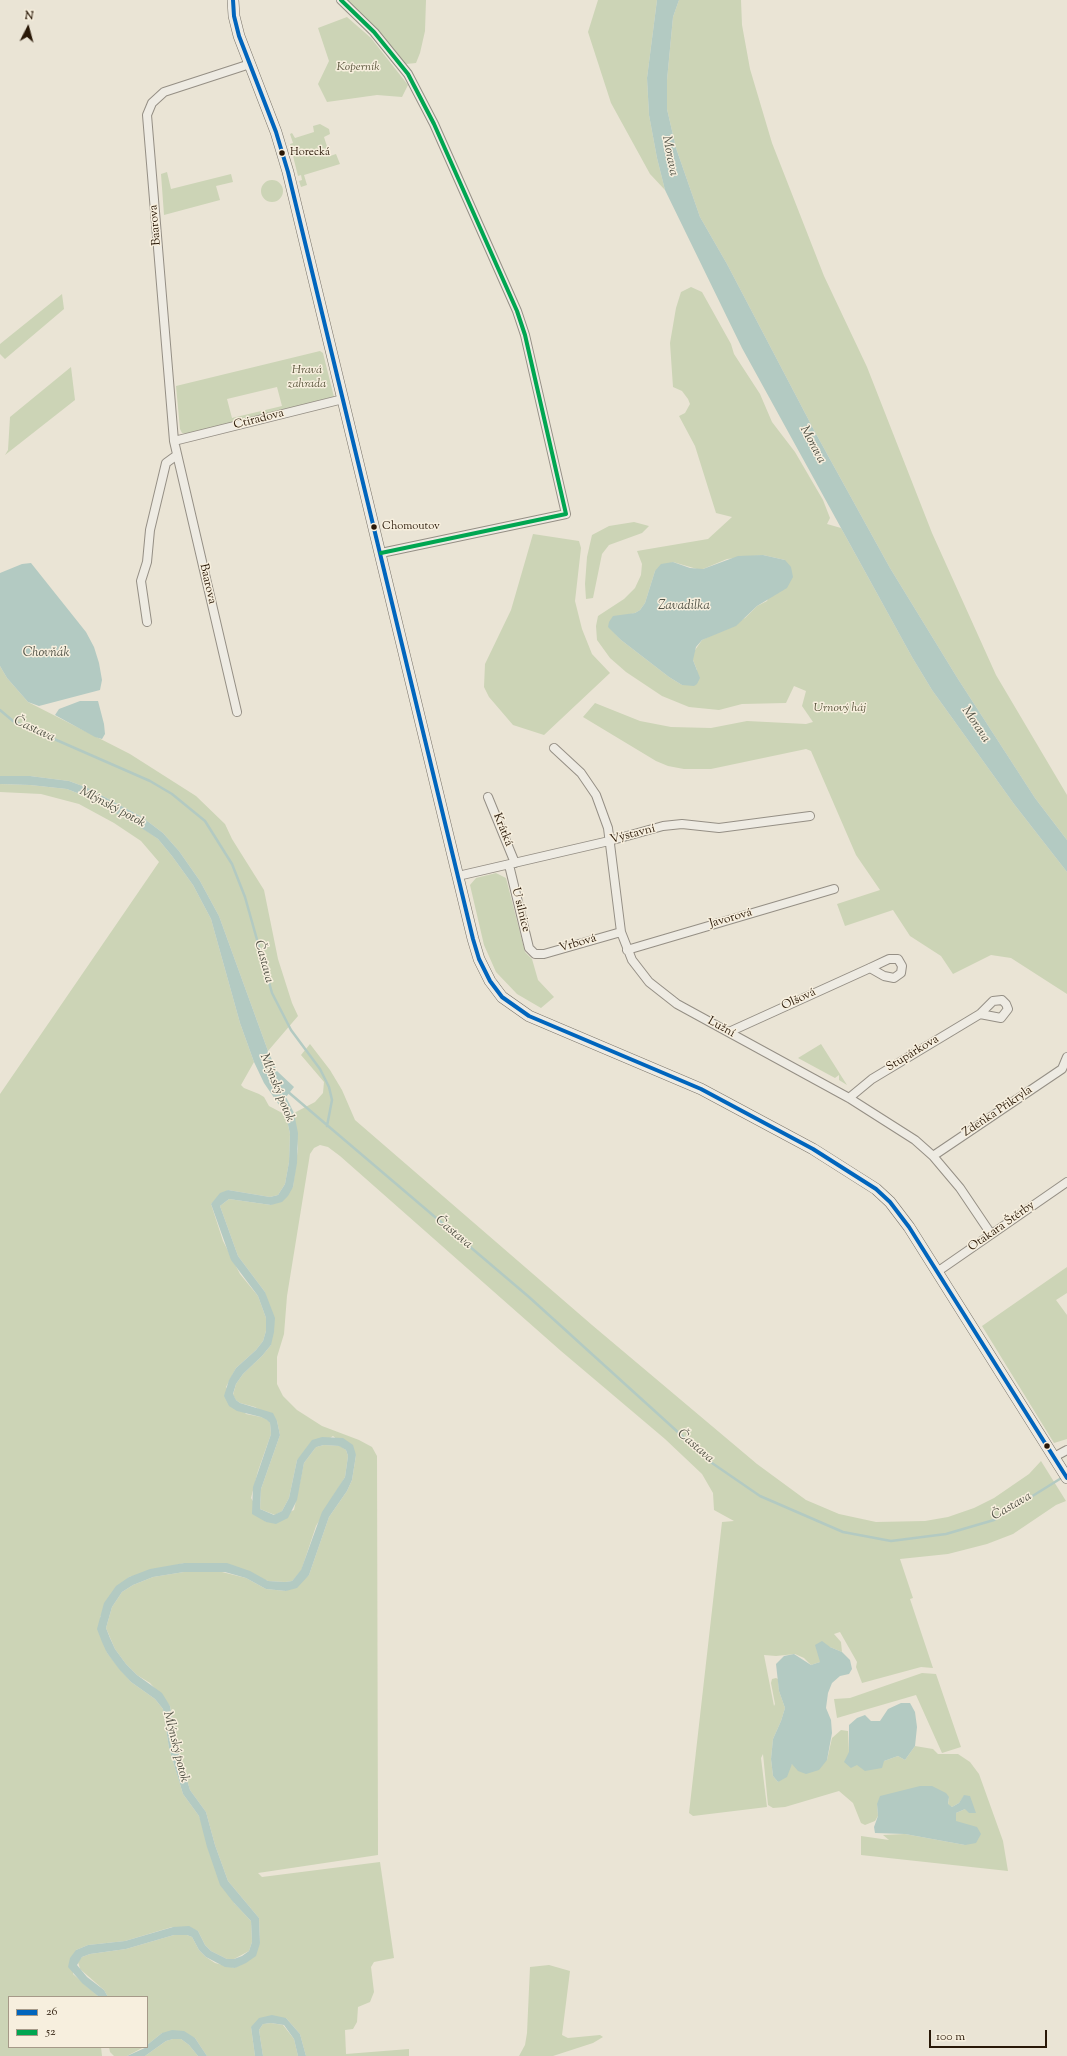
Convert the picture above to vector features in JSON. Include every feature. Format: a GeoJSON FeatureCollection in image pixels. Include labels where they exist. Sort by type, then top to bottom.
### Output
{"type":"FeatureCollection","features":[{"type":"Feature","properties":{"kind":"main road"},"geometry":{"type":"LineString","coordinates":[[233,0],[236,24],[280,145],[381,553],[473,939],[482,967],[498,993],[512,1006],[529,1016],[682,1080],[767,1123],[830,1159],[876,1189],[901,1216],[1067,1478]]}},
{"type":"Feature","properties":{"kind":"street"},"geometry":{"type":"LineString","coordinates":[[341,0],[374,32],[408,74],[434,124],[514,305],[525,335],[566,514],[381,553]]}},
{"type":"Feature","properties":{"kind":"street","name":"Baarova"},"geometry":{"type":"LineString","coordinates":[[237,712],[174,441],[147,115],[152,103],[164,92],[250,64]]}},
{"type":"Feature","properties":{"kind":"street","name":"Ctiradova"},"geometry":{"type":"LineString","coordinates":[[174,441],[343,399]]}},
{"type":"Feature","properties":{"kind":"street"},"geometry":{"type":"LineString","coordinates":[[147,622],[141,581],[146,562],[150,530],[166,463],[178,455]]}},
{"type":"Feature","properties":{"kind":"street","name":"Lužní"},"geometry":{"type":"LineString","coordinates":[[554,748],[581,773],[596,795],[608,828],[621,932],[632,960],[649,982],[677,1004],[849,1098],[894,1126],[933,1156],[960,1188],[991,1234]]}},
{"type":"Feature","properties":{"kind":"street","name":"Krátká"},"geometry":{"type":"LineString","coordinates":[[488,797],[512,864]]}},
{"type":"Feature","properties":{"kind":"street","name":"Výstavní"},"geometry":{"type":"LineString","coordinates":[[458,876],[609,841],[663,826],[682,824],[719,828],[810,816]]}},
{"type":"Feature","properties":{"kind":"street","name":"U silnice"},"geometry":{"type":"LineString","coordinates":[[512,864],[529,948],[535,954]]}},
{"type":"Feature","properties":{"kind":"street","name":"Javorová"},"geometry":{"type":"LineString","coordinates":[[627,950],[834,889]]}},
{"type":"Feature","properties":{"kind":"street","name":"Vrbová"},"geometry":{"type":"LineString","coordinates":[[535,954],[544,954],[621,932]]}},
{"type":"Feature","properties":{"kind":"street","name":"Olšová"},"geometry":{"type":"LineString","coordinates":[[729,1032],[870,968]]}},
{"type":"Feature","properties":{"kind":"street","name":"Stupárkova"},"geometry":{"type":"LineString","coordinates":[[849,1098],[872,1079],[980,1014]]}},
{"type":"Feature","properties":{"kind":"street","name":"Zdeňka Přikryla"},"geometry":{"type":"LineString","coordinates":[[933,1156],[1065,1069],[1067,1057]]}},
{"type":"Feature","properties":{"kind":"street","name":"Otakara Štěrby"},"geometry":{"type":"LineString","coordinates":[[936,1272],[1067,1182]]}},
{"type":"Feature","properties":{"kind":"street"},"geometry":{"type":"LineString","coordinates":[[1056,1460],[1067,1450]]}},
{"type":"Feature","properties":{"kind":"green space"},"geometry":{"type":"Polygon","coordinates":[[[346,0],[426,0],[425,31],[416,63],[406,64],[400,61],[346,0]]]}},
{"type":"Feature","properties":{"kind":"green space"},"geometry":{"type":"Polygon","coordinates":[[[598,0],[657,0],[647,78],[649,115],[665,190],[650,174],[611,103],[588,32],[598,0]]]}},
{"type":"Feature","properties":{"kind":"green space"},"geometry":{"type":"Polygon","coordinates":[[[679,0],[741,0],[742,25],[750,69],[772,143],[824,276],[867,367],[932,533],[996,675],[1067,795],[1067,840],[1035,798],[958,679],[890,568],[815,432],[727,264],[700,217],[676,148],[667,109],[667,80],[673,17],[679,0]]]}},
{"type":"Feature","properties":{"kind":"green space","name":"Koperník"},"geometry":{"type":"Polygon","coordinates":[[[347,17],[371,38],[408,85],[402,97],[377,95],[327,102],[318,84],[329,61],[318,28],[347,17]]]}},
{"type":"Feature","properties":{"kind":"green space"},"geometry":{"type":"Polygon","coordinates":[[[320,124],[329,129],[330,134],[324,137],[330,156],[336,154],[340,164],[304,175],[307,185],[301,187],[299,181],[302,180],[301,175],[298,176],[290,144],[293,143],[290,134],[292,133],[295,138],[314,132],[313,126],[320,124]]]}},
{"type":"Feature","properties":{"kind":"green space"},"geometry":{"type":"Polygon","coordinates":[[[167,172],[171,189],[231,174],[233,182],[216,186],[220,200],[164,215],[161,174],[167,172]]]}},
{"type":"Feature","properties":{"kind":"green space"},"geometry":{"type":"Polygon","coordinates":[[[272,180],[280,183],[283,191],[280,199],[272,202],[264,199],[261,191],[264,183],[272,180]]]}},
{"type":"Feature","properties":{"kind":"green space","name":"Urnový háj"},"geometry":{"type":"Polygon","coordinates":[[[691,287],[702,292],[731,344],[734,354],[760,394],[772,422],[795,452],[823,500],[830,518],[827,524],[841,528],[912,657],[932,690],[1014,804],[1067,872],[1067,994],[1011,958],[991,955],[953,974],[941,956],[910,936],[893,910],[845,926],[837,904],[880,890],[856,855],[811,751],[806,749],[711,769],[684,769],[668,766],[656,761],[583,717],[595,703],[640,721],[671,727],[711,728],[747,721],[806,724],[813,722],[802,706],[806,691],[794,686],[786,703],[742,704],[719,710],[689,707],[662,696],[626,672],[610,658],[597,640],[596,626],[598,616],[624,599],[635,588],[641,575],[642,564],[637,551],[708,539],[732,517],[716,513],[695,446],[679,416],[685,413],[690,404],[682,391],[673,387],[670,343],[676,308],[681,292],[691,287]],[[763,555],[727,559],[703,569],[697,569],[673,562],[655,571],[645,603],[640,610],[627,615],[609,627],[621,640],[669,677],[682,685],[697,670],[693,660],[693,653],[702,640],[745,618],[757,606],[767,601],[785,560],[763,555]]]}},
{"type":"Feature","properties":{"kind":"green space"},"geometry":{"type":"Polygon","coordinates":[[[62,294],[64,309],[5,359],[0,354],[0,344],[62,294]]]}},
{"type":"Feature","properties":{"kind":"green space","name":"Hravá zahrada"},"geometry":{"type":"Polygon","coordinates":[[[320,351],[323,353],[334,397],[188,434],[182,433],[180,429],[176,386],[320,351]],[[277,387],[227,399],[232,418],[282,406],[277,387]]]}},
{"type":"Feature","properties":{"kind":"green space"},"geometry":{"type":"Polygon","coordinates":[[[71,367],[75,400],[5,455],[8,450],[10,417],[71,367]]]}},
{"type":"Feature","properties":{"kind":"green space"},"geometry":{"type":"Polygon","coordinates":[[[634,522],[649,526],[642,533],[609,545],[602,554],[593,598],[586,599],[585,584],[587,557],[592,535],[609,526],[634,522]]]}},
{"type":"Feature","properties":{"kind":"green space"},"geometry":{"type":"Polygon","coordinates":[[[533,534],[579,541],[581,548],[575,601],[582,629],[592,654],[610,673],[544,735],[513,725],[489,697],[484,687],[485,664],[511,610],[533,534]]]}},
{"type":"Feature","properties":{"kind":"green space"},"geometry":{"type":"Polygon","coordinates":[[[0,666],[7,678],[28,702],[130,754],[196,796],[225,824],[232,839],[264,890],[278,959],[292,1003],[298,1016],[268,1051],[219,916],[200,881],[179,851],[163,833],[142,817],[88,788],[69,781],[30,776],[0,776],[0,666]]]}},
{"type":"Feature","properties":{"kind":"green space"},"geometry":{"type":"Polygon","coordinates":[[[0,784],[30,785],[67,789],[85,796],[137,824],[158,839],[172,856],[193,885],[211,919],[240,1023],[254,1062],[241,1085],[244,1088],[264,1097],[269,1106],[286,1115],[290,1134],[289,1162],[285,1184],[278,1195],[270,1197],[228,1190],[211,1204],[223,1241],[240,1274],[258,1296],[266,1318],[266,1331],[263,1341],[256,1350],[236,1368],[226,1387],[246,1414],[261,1417],[268,1420],[270,1423],[271,1434],[258,1471],[251,1498],[266,1522],[294,1510],[304,1463],[316,1447],[324,1445],[340,1446],[346,1450],[348,1456],[345,1477],[316,1526],[301,1571],[292,1581],[268,1581],[218,1563],[184,1563],[129,1577],[100,1617],[107,1653],[131,1682],[155,1699],[163,1709],[169,1748],[183,1794],[199,1816],[234,1903],[251,1921],[252,1942],[249,1951],[234,1959],[227,1959],[211,1951],[205,1945],[198,1931],[172,1927],[125,1941],[88,1945],[76,1950],[73,1974],[98,1996],[8,1996],[8,2048],[101,2048],[102,2056],[0,2056],[0,1094],[159,862],[141,841],[114,823],[79,804],[41,794],[0,792],[0,784]]]}},
{"type":"Feature","properties":{"kind":"green space"},"geometry":{"type":"Polygon","coordinates":[[[496,873],[506,878],[525,952],[532,959],[538,980],[554,997],[541,1008],[517,994],[496,972],[484,945],[470,885],[476,878],[496,873]]]}},
{"type":"Feature","properties":{"kind":"green space"},"geometry":{"type":"Polygon","coordinates":[[[310,1044],[330,1070],[342,1090],[355,1120],[592,1325],[757,1464],[806,1500],[839,1514],[876,1522],[925,1521],[948,1517],[974,1508],[994,1498],[1029,1474],[1041,1461],[1066,1501],[1056,1505],[1013,1534],[987,1544],[948,1554],[900,1559],[913,1598],[910,1599],[933,1668],[921,1667],[862,1683],[856,1667],[857,1662],[840,1632],[834,1634],[841,1642],[842,1652],[830,1647],[820,1662],[811,1665],[804,1658],[795,1654],[776,1656],[764,1655],[774,1706],[775,1704],[771,1683],[772,1679],[776,1678],[778,1679],[779,1691],[785,1708],[773,1739],[771,1759],[773,1776],[778,1782],[792,1764],[827,1760],[832,1738],[841,1730],[848,1731],[849,1752],[857,1765],[884,1761],[898,1756],[905,1760],[915,1746],[933,1749],[938,1754],[958,1754],[970,1762],[979,1774],[1003,1841],[1008,1871],[861,1855],[861,1836],[889,1840],[883,1835],[905,1834],[965,1845],[956,1821],[956,1813],[965,1809],[964,1796],[959,1803],[952,1807],[948,1805],[949,1797],[877,1804],[878,1816],[875,1821],[865,1825],[861,1823],[853,1803],[839,1791],[785,1807],[773,1808],[768,1805],[763,1754],[761,1758],[767,1807],[693,1816],[689,1813],[722,1522],[734,1521],[714,1510],[713,1493],[702,1474],[665,1439],[561,1351],[340,1156],[328,1147],[320,1145],[314,1148],[310,1154],[287,1296],[284,1334],[277,1357],[277,1384],[283,1396],[297,1410],[322,1426],[359,1440],[372,1447],[377,1456],[378,1855],[258,1873],[262,1877],[380,1862],[394,1958],[374,1962],[371,1967],[374,1992],[370,2002],[358,2007],[357,2022],[353,2029],[345,2030],[346,2054],[409,2049],[409,2056],[306,2056],[300,2034],[286,2018],[251,2027],[255,2056],[207,2056],[195,2038],[162,2033],[148,2044],[148,1996],[107,1996],[104,1990],[80,1969],[78,1962],[82,1957],[90,1954],[126,1949],[174,1935],[187,1935],[192,1937],[199,1950],[206,1957],[215,1963],[235,1968],[260,1943],[259,1918],[228,1881],[215,1845],[206,1812],[190,1790],[177,1746],[170,1706],[150,1683],[137,1675],[126,1664],[115,1649],[106,1628],[112,1607],[122,1592],[133,1585],[153,1577],[184,1572],[218,1571],[246,1578],[266,1589],[286,1591],[309,1575],[329,1517],[347,1491],[352,1480],[356,1455],[333,1436],[297,1460],[289,1498],[282,1511],[275,1515],[260,1509],[261,1489],[280,1435],[277,1421],[255,1407],[240,1403],[233,1395],[236,1384],[243,1374],[271,1345],[265,1292],[238,1256],[220,1206],[229,1199],[271,1205],[293,1187],[298,1148],[294,1113],[315,1102],[323,1093],[324,1082],[301,1055],[310,1044]]]}},
{"type":"Feature","properties":{"kind":"green space"},"geometry":{"type":"Polygon","coordinates":[[[821,1044],[847,1085],[839,1080],[839,1075],[835,1078],[798,1058],[821,1044]]]}},
{"type":"Feature","properties":{"kind":"green space"},"geometry":{"type":"Polygon","coordinates":[[[1067,1267],[1067,1293],[1056,1300],[1067,1315],[1067,1439],[1054,1443],[982,1326],[1067,1267]]]}},
{"type":"Feature","properties":{"kind":"green space"},"geometry":{"type":"Polygon","coordinates":[[[922,1673],[936,1674],[961,1747],[942,1753],[916,1695],[837,1718],[834,1699],[850,1698],[922,1673]]]}},
{"type":"Feature","properties":{"kind":"green space"},"geometry":{"type":"Polygon","coordinates":[[[549,1965],[570,1971],[562,2035],[568,2038],[600,2035],[603,2037],[593,2043],[553,2056],[519,2056],[525,2045],[527,2033],[530,1967],[549,1965]]]}},
{"type":"Feature","properties":{"kind":"green space"},"geometry":{"type":"Polygon","coordinates":[[[271,2023],[283,2025],[294,2039],[298,2056],[263,2056],[259,2030],[263,2024],[271,2023]]]}},
{"type":"Feature","properties":{"kind":"green space"},"geometry":{"type":"Polygon","coordinates":[[[181,2039],[189,2045],[198,2056],[145,2056],[166,2041],[181,2039]]]}},
{"type":"Feature","properties":{"kind":"green space"},"geometry":{"type":"Polygon","coordinates":[[[109,2048],[142,2048],[127,2056],[114,2056],[110,2052],[109,2048]]]}},
{"type":"Feature","properties":{"kind":"water","name":"Morava"},"geometry":{"type":"Polygon","coordinates":[[[657,0],[679,0],[673,17],[667,80],[667,109],[676,148],[700,217],[727,264],[815,432],[890,568],[958,679],[1035,798],[1067,840],[1067,872],[1014,804],[932,690],[912,657],[742,348],[665,190],[649,115],[647,78],[657,0]]]}},
{"type":"Feature","properties":{"kind":"water","name":"Zavadilka"},"geometry":{"type":"Polygon","coordinates":[[[763,555],[785,560],[791,567],[793,577],[787,588],[757,606],[736,626],[702,640],[696,647],[693,660],[700,678],[694,686],[682,685],[669,677],[621,640],[608,627],[613,616],[635,613],[640,610],[645,603],[655,571],[661,564],[673,562],[690,568],[703,569],[738,556],[763,555]]]}},
{"type":"Feature","properties":{"kind":"water","name":"Chovňák"},"geometry":{"type":"Polygon","coordinates":[[[31,563],[86,632],[94,647],[99,663],[102,680],[100,690],[39,706],[28,702],[7,678],[0,666],[0,573],[22,564],[31,563]]]}},
{"type":"Feature","properties":{"kind":"water"},"geometry":{"type":"Polygon","coordinates":[[[80,701],[98,701],[104,724],[105,734],[102,739],[95,737],[55,715],[59,709],[80,701]]]}},
{"type":"Feature","properties":{"kind":"water","name":"Mlýnský potok"},"geometry":{"type":"Polygon","coordinates":[[[0,776],[30,776],[69,781],[88,788],[142,817],[163,833],[179,851],[200,881],[219,916],[268,1051],[277,1071],[294,1087],[286,1097],[294,1113],[298,1133],[297,1163],[293,1187],[288,1196],[282,1202],[271,1205],[229,1199],[220,1206],[238,1256],[265,1292],[275,1318],[271,1345],[243,1374],[236,1384],[233,1394],[236,1400],[240,1403],[273,1413],[277,1421],[280,1435],[261,1489],[260,1509],[274,1515],[282,1511],[289,1498],[297,1460],[312,1440],[322,1437],[343,1438],[353,1445],[356,1455],[352,1480],[347,1491],[329,1517],[309,1575],[297,1588],[286,1591],[266,1589],[246,1578],[225,1572],[184,1572],[153,1577],[133,1585],[122,1592],[112,1607],[106,1628],[110,1638],[115,1649],[126,1664],[137,1675],[162,1693],[170,1706],[177,1746],[190,1790],[206,1812],[215,1845],[228,1881],[259,1918],[260,1943],[256,1956],[235,1968],[225,1967],[206,1957],[199,1950],[192,1937],[187,1935],[174,1935],[126,1949],[90,1954],[82,1957],[77,1965],[87,1977],[104,1990],[107,1996],[98,1996],[82,1983],[68,1967],[70,1958],[76,1950],[88,1945],[125,1941],[173,1927],[189,1926],[198,1931],[205,1945],[211,1951],[227,1959],[234,1959],[242,1956],[249,1951],[252,1942],[251,1921],[220,1885],[207,1847],[199,1816],[183,1794],[169,1748],[163,1709],[155,1699],[131,1682],[119,1669],[107,1653],[102,1642],[97,1629],[104,1603],[116,1586],[129,1577],[150,1569],[184,1563],[227,1563],[250,1571],[268,1581],[292,1581],[301,1570],[322,1512],[345,1477],[348,1456],[346,1450],[339,1446],[324,1445],[316,1447],[304,1463],[297,1500],[288,1518],[276,1524],[266,1522],[252,1514],[253,1487],[271,1434],[270,1423],[261,1417],[237,1411],[229,1406],[224,1396],[229,1380],[236,1368],[256,1350],[263,1341],[266,1331],[266,1318],[258,1296],[231,1260],[211,1204],[220,1193],[228,1190],[270,1197],[278,1195],[285,1184],[289,1162],[290,1134],[286,1115],[264,1083],[254,1062],[240,1023],[211,919],[193,885],[172,856],[158,839],[137,825],[85,796],[67,789],[30,785],[0,784],[0,776]]]}},
{"type":"Feature","properties":{"kind":"water"},"geometry":{"type":"Polygon","coordinates":[[[822,1641],[830,1647],[842,1652],[850,1660],[852,1669],[849,1674],[840,1676],[832,1683],[828,1693],[826,1708],[831,1720],[832,1733],[827,1760],[819,1770],[806,1774],[798,1771],[792,1764],[787,1777],[778,1782],[773,1776],[771,1759],[773,1739],[785,1708],[779,1691],[776,1664],[784,1656],[794,1654],[811,1665],[820,1662],[815,1645],[822,1641]]]}},
{"type":"Feature","properties":{"kind":"water"},"geometry":{"type":"Polygon","coordinates":[[[901,1703],[910,1703],[915,1712],[917,1727],[915,1746],[905,1760],[898,1756],[884,1761],[882,1768],[865,1771],[857,1765],[851,1768],[844,1762],[849,1752],[849,1725],[857,1718],[865,1715],[871,1721],[880,1721],[888,1709],[901,1703]]]}},
{"type":"Feature","properties":{"kind":"water"},"geometry":{"type":"Polygon","coordinates":[[[920,1786],[932,1786],[946,1793],[949,1797],[948,1804],[952,1807],[959,1803],[964,1795],[970,1796],[976,1813],[969,1813],[965,1809],[956,1813],[956,1821],[977,1827],[981,1834],[976,1843],[965,1845],[905,1834],[875,1833],[874,1827],[878,1816],[877,1804],[880,1796],[920,1786]]]}},
{"type":"Feature","properties":{"kind":"water"},"geometry":{"type":"Polygon","coordinates":[[[272,2015],[286,2018],[300,2034],[306,2056],[298,2056],[294,2039],[284,2025],[271,2023],[263,2024],[259,2030],[263,2056],[255,2056],[251,2027],[259,2018],[272,2015]]]}},
{"type":"Feature","properties":{"kind":"water"},"geometry":{"type":"Polygon","coordinates":[[[172,2030],[184,2031],[195,2038],[207,2056],[198,2056],[189,2045],[181,2039],[173,2039],[166,2041],[145,2056],[127,2056],[148,2048],[148,2044],[162,2033],[172,2030]]]}},
{"type":"Feature","properties":{"kind":"waterway","name":"Častava"},"geometry":{"type":"LineString","coordinates":[[0,710],[13,721],[150,781],[172,794],[205,821],[232,864],[245,897],[272,993],[291,1030],[320,1069],[329,1087],[332,1100],[327,1126]]}},
{"type":"Feature","properties":{"kind":"waterway","name":"Častava"},"geometry":{"type":"LineString","coordinates":[[287,1091],[529,1297],[712,1463],[760,1496],[843,1532],[891,1541],[946,1534],[994,1520],[1063,1477]]}},
{"type":"Feature","properties":{"kind":"transit line","name":"26"},"geometry":{"type":"LineString","coordinates":[[233,0],[234,16],[239,36],[276,132],[288,172],[473,939],[479,959],[490,981],[502,997],[529,1016],[701,1089],[813,1149],[876,1189],[890,1202],[909,1227],[1067,1478]]}},
{"type":"Feature","properties":{"kind":"transit line","name":"52"},"geometry":{"type":"LineString","coordinates":[[341,0],[374,32],[408,74],[434,124],[517,311],[525,335],[566,514],[381,553]]}},
{"type":"Feature","properties":{"kind":"place","name":"Horecká"},"geometry":{"type":"Point","coordinates":[282,153]}},
{"type":"Feature","properties":{"kind":"place","name":"Chomoutov"},"geometry":{"type":"Point","coordinates":[374,527]}}]}
